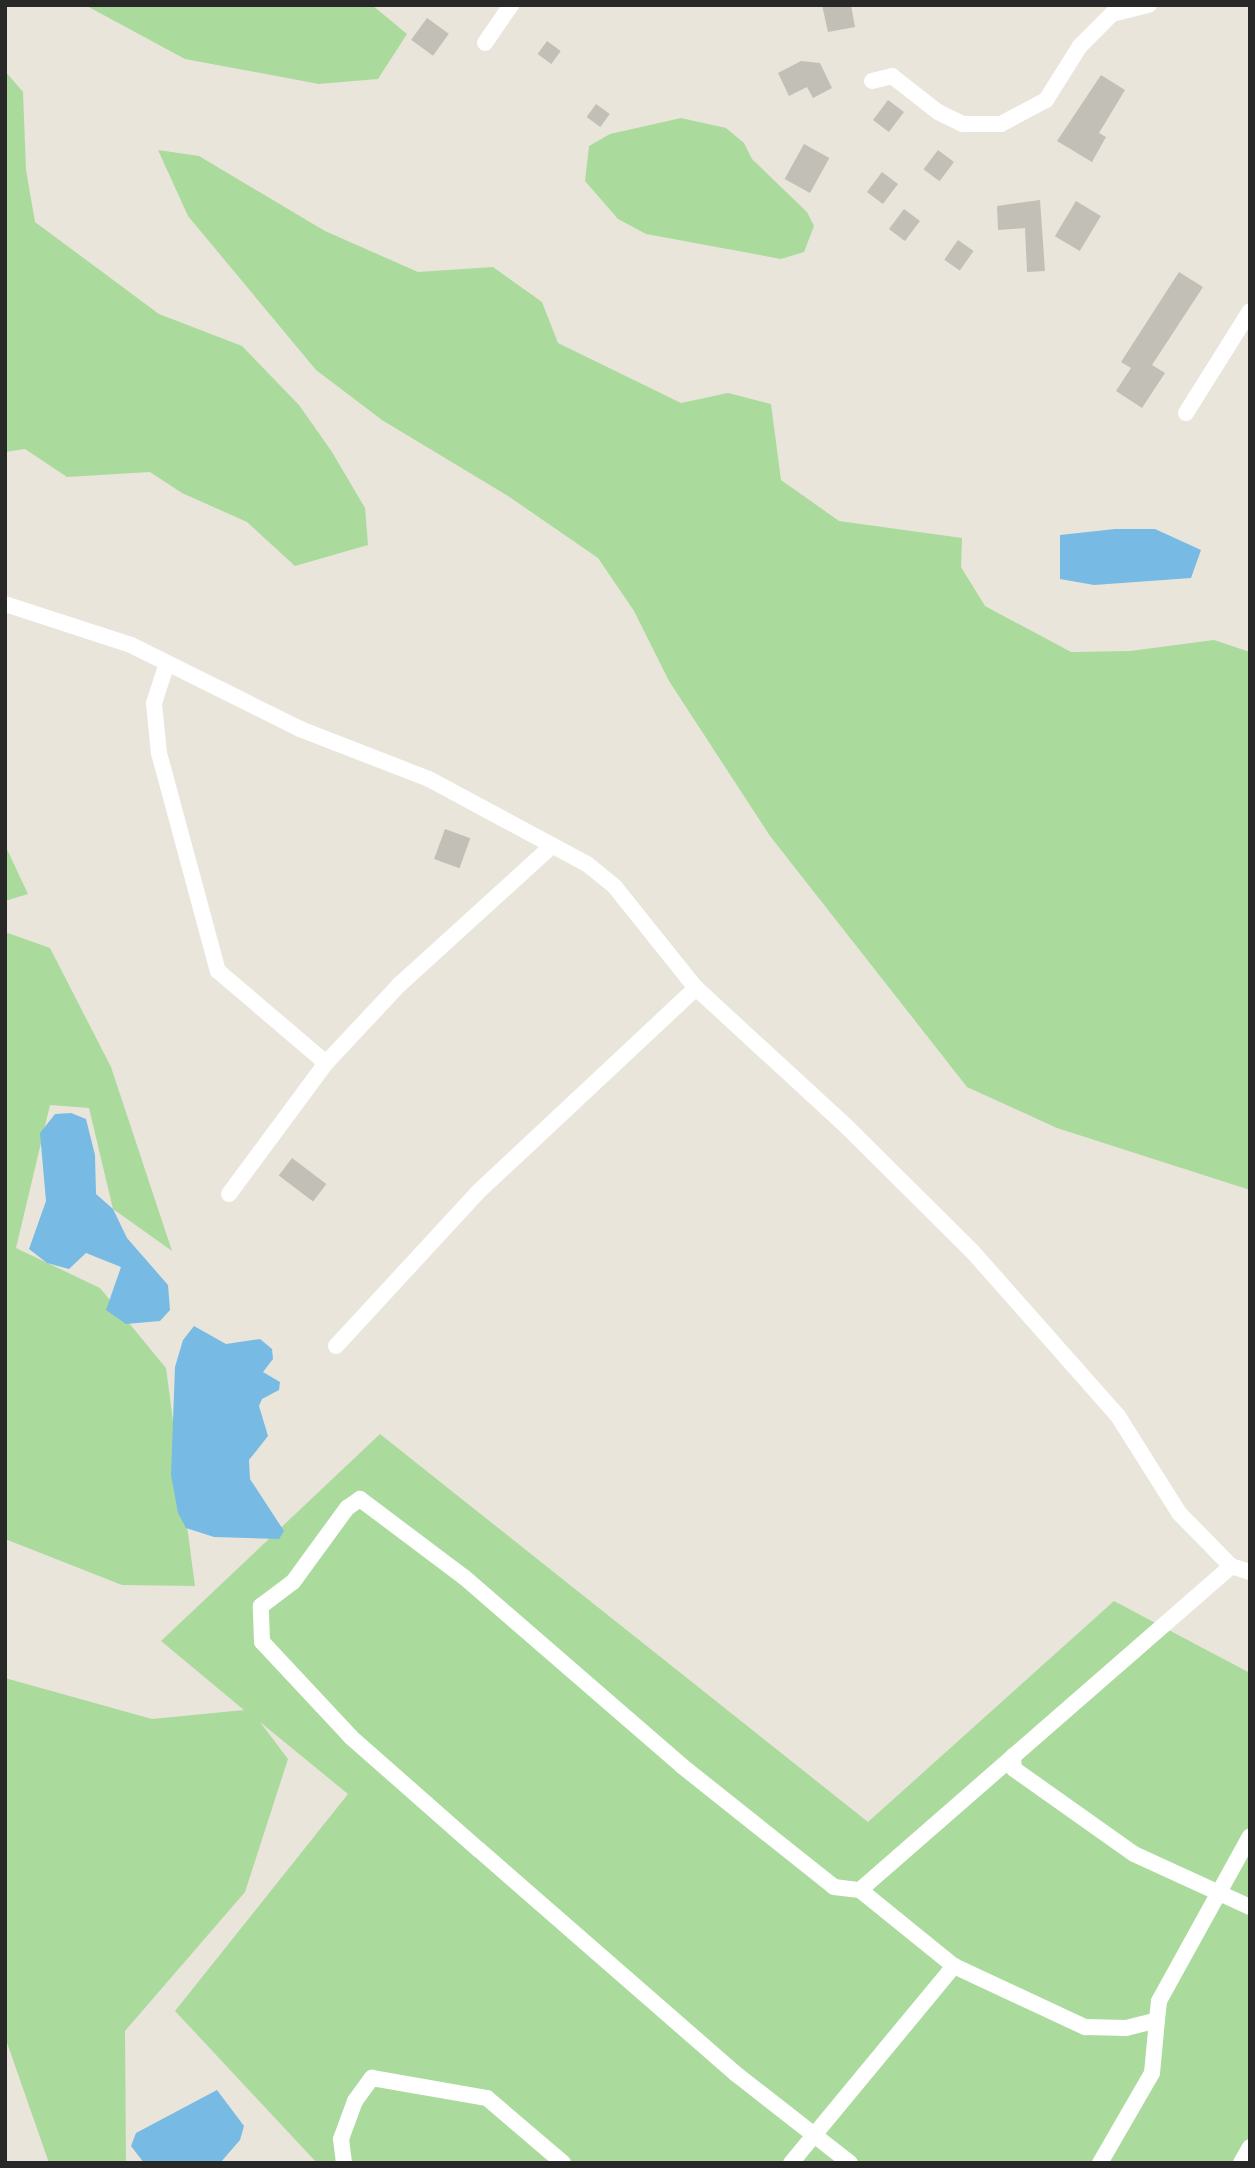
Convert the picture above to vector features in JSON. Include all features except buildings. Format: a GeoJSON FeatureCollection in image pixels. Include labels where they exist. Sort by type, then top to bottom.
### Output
{"type":"FeatureCollection","features":[{"type":"Feature","properties":{"kind":"street"},"geometry":{"type":"LineString","coordinates":[[485,43],[511,5]]}},
{"type":"Feature","properties":{"kind":"street"},"geometry":{"type":"LineString","coordinates":[[872,81],[892,76],[938,112],[963,124],[1001,124],[1046,100],[1080,46],[1112,14],[1149,5]]}},
{"type":"Feature","properties":{"kind":"street"},"geometry":{"type":"LineString","coordinates":[[1185,413],[1250,311]]}},
{"type":"Feature","properties":{"kind":"street"},"geometry":{"type":"LineString","coordinates":[[5,604],[131,645],[300,729],[429,779],[552,846],[615,887],[696,988],[846,1126],[972,1251],[1118,1416],[1179,1513],[1231,1566],[1250,1572]]}},
{"type":"Feature","properties":{"kind":"street"},"geometry":{"type":"LineString","coordinates":[[167,663],[154,703],[159,753],[218,971],[326,1063]]}},
{"type":"Feature","properties":{"kind":"street"},"geometry":{"type":"LineString","coordinates":[[229,1194],[326,1063],[399,985],[552,846]]}},
{"type":"Feature","properties":{"kind":"street"},"geometry":{"type":"LineString","coordinates":[[336,1346],[478,1192],[696,988]]}},
{"type":"Feature","properties":{"kind":"street"},"geometry":{"type":"LineString","coordinates":[[850,2163],[815,2133],[736,2074],[351,1737],[262,1642],[261,1606],[293,1582],[347,1508],[360,1499],[464,1577],[682,1766],[834,1887],[860,1890],[954,1966],[1085,2027],[1126,2028],[1157,2020]]}},
{"type":"Feature","properties":{"kind":"street"},"geometry":{"type":"LineString","coordinates":[[860,1890],[1231,1566]]}},
{"type":"Feature","properties":{"kind":"street"},"geometry":{"type":"LineString","coordinates":[[1013,1756],[1014,1769],[1134,1854],[1250,1907]]}},
{"type":"Feature","properties":{"kind":"street"},"geometry":{"type":"LineString","coordinates":[[1100,2163],[1152,2073],[1159,2001],[1250,1836]]}},
{"type":"Feature","properties":{"kind":"street"},"geometry":{"type":"LineString","coordinates":[[790,2163],[954,1966]]}},
{"type":"Feature","properties":{"kind":"street"},"geometry":{"type":"LineString","coordinates":[[344,2163],[341,2139],[355,2101],[372,2078],[487,2098],[563,2163]]}},
{"type":"Feature","properties":{"kind":"street"},"geometry":{"type":"LineString","coordinates":[[1241,2163],[1250,2147]]}},
{"type":"Feature","properties":{"kind":"green space"},"geometry":{"type":"Polygon","coordinates":[[[85,5],[372,5],[407,34],[378,79],[319,84],[185,59],[85,5]]]}},
{"type":"Feature","properties":{"kind":"green space"},"geometry":{"type":"Polygon","coordinates":[[[5,71],[23,92],[26,170],[35,222],[159,314],[242,346],[299,405],[332,452],[365,508],[368,545],[295,566],[247,522],[182,493],[150,472],[67,477],[25,449],[5,452],[5,71]]]}},
{"type":"Feature","properties":{"kind":"green space"},"geometry":{"type":"Polygon","coordinates":[[[681,118],[726,128],[744,143],[752,159],[807,212],[814,226],[804,252],[781,259],[646,234],[618,219],[585,181],[589,146],[610,134],[681,118]]]}},
{"type":"Feature","properties":{"kind":"green space"},"geometry":{"type":"Polygon","coordinates":[[[158,150],[199,156],[325,231],[418,272],[493,267],[542,302],[558,343],[681,403],[728,393],[771,404],[781,480],[839,521],[962,538],[961,567],[985,606],[1071,652],[1130,651],[1214,640],[1250,652],[1250,1190],[1057,1128],[967,1087],[770,836],[669,681],[634,611],[598,558],[508,496],[382,420],[316,370],[188,216],[158,150]]]}},
{"type":"Feature","properties":{"kind":"green space"},"geometry":{"type":"Polygon","coordinates":[[[5,845],[28,894],[5,901],[5,845]]]}},
{"type":"Feature","properties":{"kind":"green space"},"geometry":{"type":"Polygon","coordinates":[[[5,932],[50,948],[111,1067],[172,1251],[113,1209],[89,1108],[50,1105],[16,1248],[100,1288],[166,1368],[195,1586],[122,1585],[5,1539],[5,932]]]}},
{"type":"Feature","properties":{"kind":"green space"},"geometry":{"type":"Polygon","coordinates":[[[380,1434],[868,1822],[1114,1601],[1250,1673],[1250,2163],[317,2163],[175,2011],[348,1794],[260,1722],[288,1759],[245,1892],[125,2031],[126,2163],[49,2163],[5,2037],[5,1678],[152,1719],[244,1710],[161,1641],[380,1434]]]}},
{"type":"Feature","properties":{"kind":"water"},"geometry":{"type":"Polygon","coordinates":[[[1115,529],[1155,529],[1201,550],[1191,578],[1094,585],[1060,579],[1060,535],[1115,529]]]}},
{"type":"Feature","properties":{"kind":"water"},"geometry":{"type":"Polygon","coordinates":[[[71,1113],[86,1119],[95,1155],[96,1194],[113,1209],[127,1238],[168,1285],[170,1310],[160,1321],[126,1324],[106,1310],[121,1267],[86,1253],[69,1269],[47,1263],[29,1249],[46,1201],[40,1133],[55,1114],[71,1113]]]}},
{"type":"Feature","properties":{"kind":"water"},"geometry":{"type":"Polygon","coordinates":[[[194,1326],[226,1344],[260,1339],[272,1349],[273,1359],[263,1372],[280,1382],[279,1390],[262,1399],[259,1406],[268,1436],[249,1460],[250,1479],[284,1531],[279,1539],[214,1537],[186,1528],[178,1513],[171,1475],[175,1367],[183,1340],[194,1326]]]}},
{"type":"Feature","properties":{"kind":"water"},"geometry":{"type":"Polygon","coordinates":[[[217,2090],[244,2126],[240,2140],[220,2163],[144,2163],[131,2146],[136,2133],[217,2090]]]}}]}
